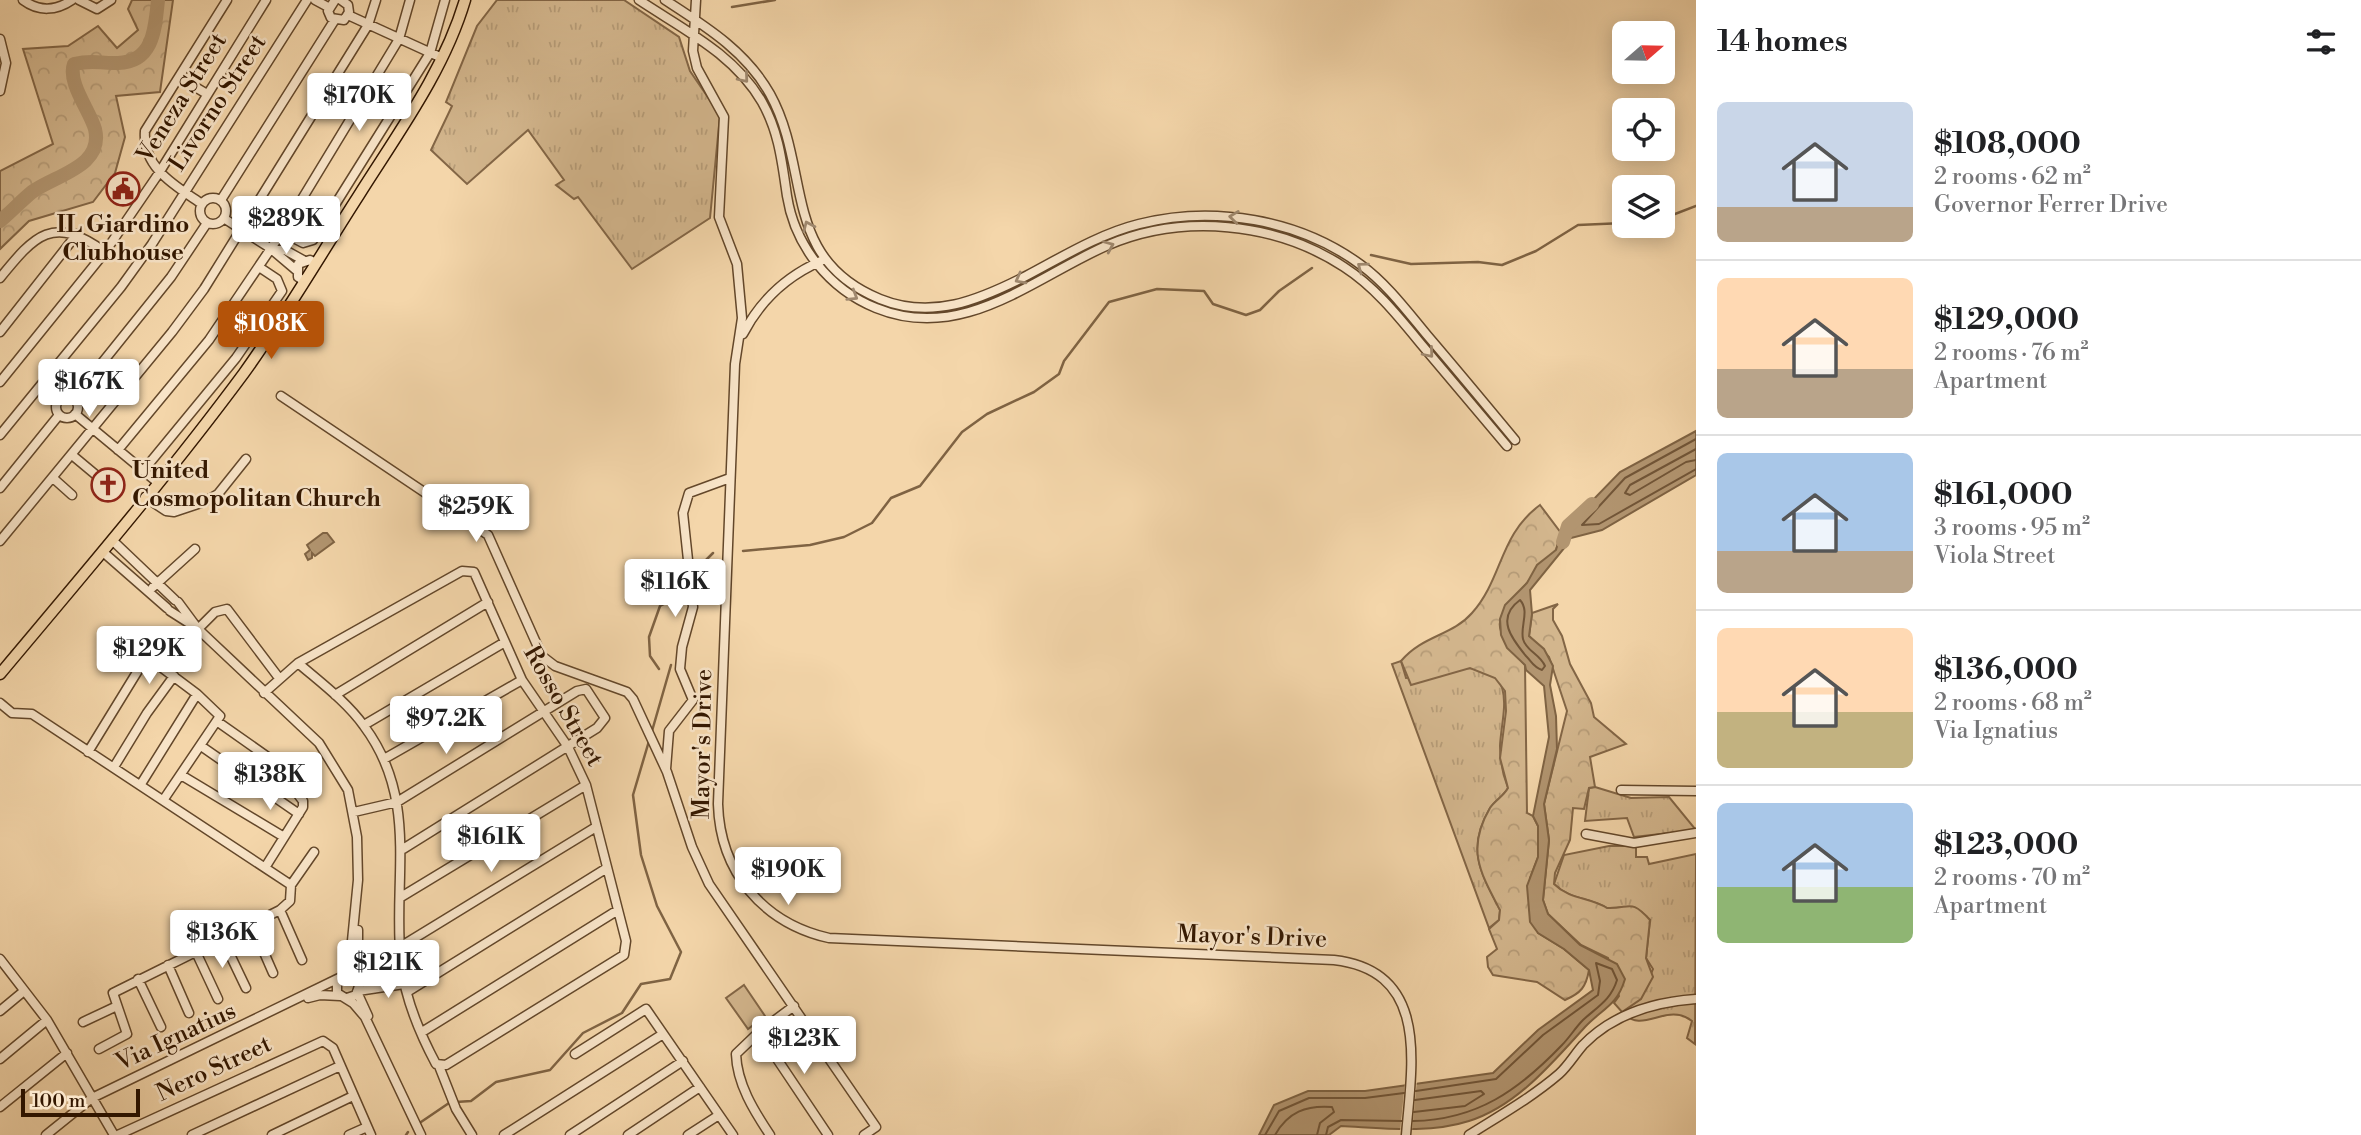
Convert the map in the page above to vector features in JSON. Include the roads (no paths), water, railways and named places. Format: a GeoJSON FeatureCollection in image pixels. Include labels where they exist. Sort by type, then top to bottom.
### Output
{"type":"FeatureCollection","features":[{"type":"Feature","properties":{"kind":"main road"},"geometry":{"type":"LineString","coordinates":[[0,674],[103,552],[243,374],[442,58],[465,0]]}},
{"type":"Feature","properties":{"kind":"street"},"geometry":{"type":"LineString","coordinates":[[23,0],[39,9],[48,9],[72,0]]}},
{"type":"Feature","properties":{"kind":"street"},"geometry":{"type":"LineString","coordinates":[[79,0],[97,9],[111,0]]}},
{"type":"Feature","properties":{"kind":"street"},"geometry":{"type":"LineString","coordinates":[[202,204],[159,173],[146,146],[145,131],[227,0]]}},
{"type":"Feature","properties":{"kind":"street","name":"Veneza Street"},"geometry":{"type":"LineString","coordinates":[[0,382],[105,252],[159,173],[266,0]]}},
{"type":"Feature","properties":{"kind":"street","name":"Livorno Street"},"geometry":{"type":"LineString","coordinates":[[0,435],[121,287],[307,0]]}},
{"type":"Feature","properties":{"kind":"street"},"geometry":{"type":"LineString","coordinates":[[315,0],[328,7]]}},
{"type":"Feature","properties":{"kind":"street"},"geometry":{"type":"LineString","coordinates":[[335,0],[328,7],[328,15],[334,20],[344,20],[349,8],[342,0]]}},
{"type":"Feature","properties":{"kind":"street"},"geometry":{"type":"LineString","coordinates":[[0,541],[173,332],[241,229],[368,25],[376,0]]}},
{"type":"Feature","properties":{"kind":"street"},"geometry":{"type":"LineString","coordinates":[[118,450],[209,340],[282,232],[399,39],[410,0]]}},
{"type":"Feature","properties":{"kind":"street"},"geometry":{"type":"LineString","coordinates":[[282,232],[303,243],[313,240],[430,52],[445,0]]}},
{"type":"Feature","properties":{"kind":"street"},"geometry":{"type":"LineString","coordinates":[[639,0],[727,59],[762,101],[782,153],[791,213],[803,242],[817,263],[841,288],[864,303],[902,317],[934,319],[961,316],[987,307],[1103,247],[1140,234],[1196,226],[1265,234],[1320,253],[1371,288],[1507,446]]}},
{"type":"Feature","properties":{"kind":"street"},"geometry":{"type":"LineString","coordinates":[[665,0],[736,51],[768,91],[790,141],[804,220],[826,259],[850,282],[884,300],[912,307],[943,307],[980,299],[1098,239],[1138,224],[1215,215],[1264,222],[1333,248],[1373,276],[1515,440]]}},
{"type":"Feature","properties":{"kind":"street","name":"Mayor's Drive"},"geometry":{"type":"LineString","coordinates":[[696,0],[692,35],[697,68],[724,117],[719,217],[738,272],[740,340],[735,364],[718,817],[724,845],[739,879],[769,912],[794,928],[837,939],[1355,963],[1373,970],[1396,993],[1408,1022],[1412,1065],[1406,1135]]}},
{"type":"Feature","properties":{"kind":"street"},"geometry":{"type":"LineString","coordinates":[[348,15],[442,58]]}},
{"type":"Feature","properties":{"kind":"street"},"geometry":{"type":"LineString","coordinates":[[221,200],[334,20]]}},
{"type":"Feature","properties":{"kind":"street"},"geometry":{"type":"LineString","coordinates":[[0,39],[6,63],[0,91]]}},
{"type":"Feature","properties":{"kind":"street"},"geometry":{"type":"LineString","coordinates":[[180,78],[207,94]]}},
{"type":"Feature","properties":{"kind":"street"},"geometry":{"type":"LineString","coordinates":[[211,198],[221,200],[227,209],[225,219],[216,225],[207,223],[200,215],[202,204],[211,198]]}},
{"type":"Feature","properties":{"kind":"street"},"geometry":{"type":"LineString","coordinates":[[225,219],[270,248],[296,270],[304,281]]}},
{"type":"Feature","properties":{"kind":"street"},"geometry":{"type":"LineString","coordinates":[[74,398],[171,277],[207,223]]}},
{"type":"Feature","properties":{"kind":"street"},"geometry":{"type":"LineString","coordinates":[[0,278],[31,242],[60,233],[77,234],[105,252]]}},
{"type":"Feature","properties":{"kind":"street"},"geometry":{"type":"LineString","coordinates":[[0,332],[77,234]]}},
{"type":"Feature","properties":{"kind":"street"},"geometry":{"type":"LineString","coordinates":[[270,248],[285,250],[315,263]]}},
{"type":"Feature","properties":{"kind":"street"},"geometry":{"type":"LineString","coordinates":[[740,340],[766,299],[826,259]]}},
{"type":"Feature","properties":{"kind":"street"},"geometry":{"type":"LineString","coordinates":[[296,270],[303,260]]}},
{"type":"Feature","properties":{"kind":"street"},"geometry":{"type":"LineString","coordinates":[[144,471],[236,358],[282,291],[277,279],[259,267]]}},
{"type":"Feature","properties":{"kind":"street"},"geometry":{"type":"LineString","coordinates":[[41,385],[59,400]]}},
{"type":"Feature","properties":{"kind":"street"},"geometry":{"type":"LineString","coordinates":[[59,415],[56,407],[59,400],[64,396],[74,398]]}},
{"type":"Feature","properties":{"kind":"street"},"geometry":{"type":"LineString","coordinates":[[281,396],[488,535],[542,656],[555,666],[627,692],[639,711],[667,772],[692,847],[709,884],[876,1127],[864,1135]]}},
{"type":"Feature","properties":{"kind":"street"},"geometry":{"type":"LineString","coordinates":[[59,415],[68,418],[75,414],[77,406],[74,398]]}},
{"type":"Feature","properties":{"kind":"street"},"geometry":{"type":"LineString","coordinates":[[75,414],[157,482]]}},
{"type":"Feature","properties":{"kind":"street"},"geometry":{"type":"LineString","coordinates":[[0,488],[59,415]]}},
{"type":"Feature","properties":{"kind":"street"},"geometry":{"type":"LineString","coordinates":[[72,455],[96,475]]}},
{"type":"Feature","properties":{"kind":"street"},"geometry":{"type":"LineString","coordinates":[[145,497],[166,511],[174,512],[204,502],[218,494],[246,459]]}},
{"type":"Feature","properties":{"kind":"street"},"geometry":{"type":"LineString","coordinates":[[53,478],[72,495]]}},
{"type":"Feature","properties":{"kind":"street"},"geometry":{"type":"LineString","coordinates":[[667,772],[669,731],[693,700],[680,669],[682,647],[693,607],[683,508],[689,493],[730,478]]}},
{"type":"Feature","properties":{"kind":"street"},"geometry":{"type":"LineString","coordinates":[[112,540],[177,601],[198,629],[329,755],[348,790],[354,812],[358,859],[356,902],[351,951],[336,989],[359,1009],[379,1045]]}},
{"type":"Feature","properties":{"kind":"street"},"geometry":{"type":"LineString","coordinates":[[149,592],[195,549]]}},
{"type":"Feature","properties":{"kind":"street"},"geometry":{"type":"LineString","coordinates":[[103,552],[169,609],[198,629]]}},
{"type":"Feature","properties":{"kind":"street"},"geometry":{"type":"LineString","coordinates":[[130,576],[138,567]]}},
{"type":"Feature","properties":{"kind":"street","name":"Rosso Street"},"geometry":{"type":"LineString","coordinates":[[298,663],[462,571],[471,570],[477,575],[522,680],[568,747],[586,785],[627,949],[624,955],[446,1065],[439,1066]]}},
{"type":"Feature","properties":{"kind":"street"},"geometry":{"type":"LineString","coordinates":[[334,695],[488,602]]}},
{"type":"Feature","properties":{"kind":"street"},"geometry":{"type":"LineString","coordinates":[[198,629],[215,612],[227,609],[279,678]]}},
{"type":"Feature","properties":{"kind":"street"},"geometry":{"type":"LineString","coordinates":[[364,725],[505,642]]}},
{"type":"Feature","properties":{"kind":"street"},"geometry":{"type":"LineString","coordinates":[[88,752],[142,664],[153,661],[197,694],[218,714],[218,722],[164,799]]}},
{"type":"Feature","properties":{"kind":"street"},"geometry":{"type":"LineString","coordinates":[[264,693],[298,663],[364,725],[384,759],[397,802],[403,849],[400,947],[405,988],[450,1097],[472,1135]]}},
{"type":"Feature","properties":{"kind":"street"},"geometry":{"type":"LineString","coordinates":[[114,767],[146,713],[174,676]]}},
{"type":"Feature","properties":{"kind":"street"},"geometry":{"type":"LineString","coordinates":[[384,759],[522,680]]}},
{"type":"Feature","properties":{"kind":"street"},"geometry":{"type":"LineString","coordinates":[[354,812],[397,802],[580,690],[593,695],[603,713],[604,722],[403,849]]}},
{"type":"Feature","properties":{"kind":"street"},"geometry":{"type":"LineString","coordinates":[[141,784],[197,694]]}},
{"type":"Feature","properties":{"kind":"street"},"geometry":{"type":"LineString","coordinates":[[0,703],[12,713],[32,714],[266,866],[290,885]]}},
{"type":"Feature","properties":{"kind":"street"},"geometry":{"type":"LineString","coordinates":[[218,722],[272,760],[303,801],[299,814],[266,866]]}},
{"type":"Feature","properties":{"kind":"street"},"geometry":{"type":"LineString","coordinates":[[201,746],[299,814]]}},
{"type":"Feature","properties":{"kind":"street"},"geometry":{"type":"LineString","coordinates":[[181,775],[285,837]]}},
{"type":"Feature","properties":{"kind":"street"},"geometry":{"type":"LineString","coordinates":[[401,897],[586,785]]}},
{"type":"Feature","properties":{"kind":"street"},"geometry":{"type":"LineString","coordinates":[[1621,790],[1696,791]]}},
{"type":"Feature","properties":{"kind":"street"},"geometry":{"type":"LineString","coordinates":[[400,947],[596,827]]}},
{"type":"Feature","properties":{"kind":"street"},"geometry":{"type":"LineString","coordinates":[[1586,834],[1634,843],[1696,832]]}},
{"type":"Feature","properties":{"kind":"street"},"geometry":{"type":"LineString","coordinates":[[99,1049],[127,1034],[113,993],[280,910],[290,901],[290,885],[314,852]]}},
{"type":"Feature","properties":{"kind":"street"},"geometry":{"type":"LineString","coordinates":[[343,997],[358,987],[405,988],[607,868]]}},
{"type":"Feature","properties":{"kind":"street"},"geometry":{"type":"LineString","coordinates":[[356,902],[358,987]]}},
{"type":"Feature","properties":{"kind":"street"},"geometry":{"type":"LineString","coordinates":[[422,1032],[618,909]]}},
{"type":"Feature","properties":{"kind":"street"},"geometry":{"type":"LineString","coordinates":[[280,910],[302,960]]}},
{"type":"Feature","properties":{"kind":"street"},"geometry":{"type":"LineString","coordinates":[[252,925],[273,973]]}},
{"type":"Feature","properties":{"kind":"street"},"geometry":{"type":"LineString","coordinates":[[223,940],[246,988]]}},
{"type":"Feature","properties":{"kind":"street"},"geometry":{"type":"LineString","coordinates":[[195,952],[218,999]]}},
{"type":"Feature","properties":{"kind":"street"},"geometry":{"type":"LineString","coordinates":[[1,963],[47,1020],[116,1135]]}},
{"type":"Feature","properties":{"kind":"street"},"geometry":{"type":"LineString","coordinates":[[168,965],[189,1013]]}},
{"type":"Feature","properties":{"kind":"street"},"geometry":{"type":"LineString","coordinates":[[340,977],[353,976],[379,1045],[411,1119],[421,1135]]}},
{"type":"Feature","properties":{"kind":"street","name":"Via Ignatius"},"geometry":{"type":"LineString","coordinates":[[46,1135],[92,1098],[292,1003],[340,977]]}},
{"type":"Feature","properties":{"kind":"street"},"geometry":{"type":"LineString","coordinates":[[138,979],[161,1027]]}},
{"type":"Feature","properties":{"kind":"street"},"geometry":{"type":"LineString","coordinates":[[0,1011],[24,991]]}},
{"type":"Feature","properties":{"kind":"street","name":"Via Ignatius"},"geometry":{"type":"LineString","coordinates":[[292,1003],[320,995],[343,997]]}},
{"type":"Feature","properties":{"kind":"street"},"geometry":{"type":"LineString","coordinates":[[1468,1135],[1560,1073],[1583,1045],[1609,1022],[1642,1008],[1696,999]]}},
{"type":"Feature","properties":{"kind":"street"},"geometry":{"type":"LineString","coordinates":[[83,1022],[117,1006]]}},
{"type":"Feature","properties":{"kind":"street"},"geometry":{"type":"LineString","coordinates":[[770,1135],[753,1111],[736,1062],[737,1050],[794,1006]]}},
{"type":"Feature","properties":{"kind":"street"},"geometry":{"type":"LineString","coordinates":[[575,1054],[646,1009],[733,1135]]}},
{"type":"Feature","properties":{"kind":"street"},"geometry":{"type":"LineString","coordinates":[[0,1059],[47,1020]]}},
{"type":"Feature","properties":{"kind":"street"},"geometry":{"type":"LineString","coordinates":[[759,1032],[828,1135]]}},
{"type":"Feature","properties":{"kind":"street"},"geometry":{"type":"LineString","coordinates":[[504,1135],[663,1034]]}},
{"type":"Feature","properties":{"kind":"street","name":"Nero Street"},"geometry":{"type":"LineString","coordinates":[[116,1135],[318,1042],[327,1041],[340,1066]]}},
{"type":"Feature","properties":{"kind":"street"},"geometry":{"type":"LineString","coordinates":[[0,1107],[67,1053]]}},
{"type":"Feature","properties":{"kind":"street"},"geometry":{"type":"LineString","coordinates":[[570,1135],[682,1061]]}},
{"type":"Feature","properties":{"kind":"street"},"geometry":{"type":"LineString","coordinates":[[192,1135],[340,1066],[369,1131],[349,1135]]}},
{"type":"Feature","properties":{"kind":"street"},"geometry":{"type":"LineString","coordinates":[[628,1135],[700,1087]]}},
{"type":"Feature","properties":{"kind":"street"},"geometry":{"type":"LineString","coordinates":[[272,1135],[353,1096]]}},
{"type":"Feature","properties":{"kind":"street"},"geometry":{"type":"LineString","coordinates":[[688,1135],[719,1115]]}},
{"type":"Feature","properties":{"kind":"water"},"geometry":{"type":"Polygon","coordinates":[[[1696,431],[1696,475],[1602,530],[1567,539],[1565,547],[1530,590],[1532,614],[1529,636],[1544,649],[1553,666],[1550,685],[1556,716],[1557,749],[1544,804],[1549,840],[1543,900],[1548,914],[1580,945],[1617,964],[1625,979],[1618,995],[1533,1082],[1503,1105],[1469,1121],[1438,1128],[1341,1126],[1329,1135],[1259,1135],[1274,1105],[1308,1091],[1365,1091],[1493,1073],[1538,1030],[1593,990],[1589,970],[1564,949],[1538,933],[1530,922],[1527,886],[1538,857],[1538,826],[1533,816],[1549,737],[1544,686],[1507,648],[1501,635],[1500,619],[1505,605],[1527,583],[1537,565],[1556,550],[1561,533],[1620,472],[1696,431]]]}},
{"type":"Feature","properties":{"kind":"water"},"geometry":{"type":"Polygon","coordinates":[[[327,533],[334,542],[315,556],[312,553],[312,558],[308,560],[305,554],[310,550],[307,545],[327,533]]]}},
{"type":"Feature","properties":{"kind":"waterway"},"geometry":{"type":"LineString","coordinates":[[0,221],[32,192],[76,168],[92,152],[96,142],[95,129],[76,88],[74,64],[118,63],[139,57],[146,50],[154,32],[158,0]]}},
{"type":"Feature","properties":{"kind":"waterway"},"geometry":{"type":"LineString","coordinates":[[732,7],[775,0]]}},
{"type":"Feature","properties":{"kind":"waterway"},"geometry":{"type":"LineString","coordinates":[[1675,214],[1696,206]]}},
{"type":"Feature","properties":{"kind":"waterway"},"geometry":{"type":"LineString","coordinates":[[1371,255],[1411,264],[1478,262],[1502,265],[1536,251],[1578,225],[1612,224]]}},
{"type":"Feature","properties":{"kind":"waterway"},"geometry":{"type":"LineString","coordinates":[[743,551],[810,545],[844,537],[872,523],[891,498],[920,486],[962,432],[987,414],[1034,392],[1059,374],[1064,361],[1109,302],[1157,289],[1204,291],[1213,304],[1246,315],[1260,310],[1279,291],[1312,268]]}},
{"type":"Feature","properties":{"kind":"waterway"},"geometry":{"type":"LineString","coordinates":[[1563,542],[1568,526],[1592,504]]}},
{"type":"Feature","properties":{"kind":"waterway"},"geometry":{"type":"LineString","coordinates":[[694,600],[704,587],[706,560],[713,553]]}},
{"type":"Feature","properties":{"kind":"waterway"},"geometry":{"type":"LineString","coordinates":[[659,669],[650,656],[649,637],[660,606],[668,602],[689,602]]}},
{"type":"Feature","properties":{"kind":"waterway"},"geometry":{"type":"LineString","coordinates":[[652,731],[671,665]]}},
{"type":"Feature","properties":{"kind":"waterway"},"geometry":{"type":"LineString","coordinates":[[456,1102],[471,1101],[496,1082],[550,1070],[583,1033],[622,1013],[641,984],[670,979],[681,952],[657,906],[641,855],[633,795],[649,741]]}},
{"type":"Feature","properties":{"kind":"waterway"},"geometry":{"type":"LineString","coordinates":[[421,1122],[449,1103]]}},
{"type":"Feature","properties":{"kind":"place","name":"IL Giardino Clubhouse"},"geometry":{"type":"Point","coordinates":[123,189]}},
{"type":"Feature","properties":{"kind":"place","name":"United Cosmopolitan Church"},"geometry":{"type":"Point","coordinates":[108,485]}}]}
